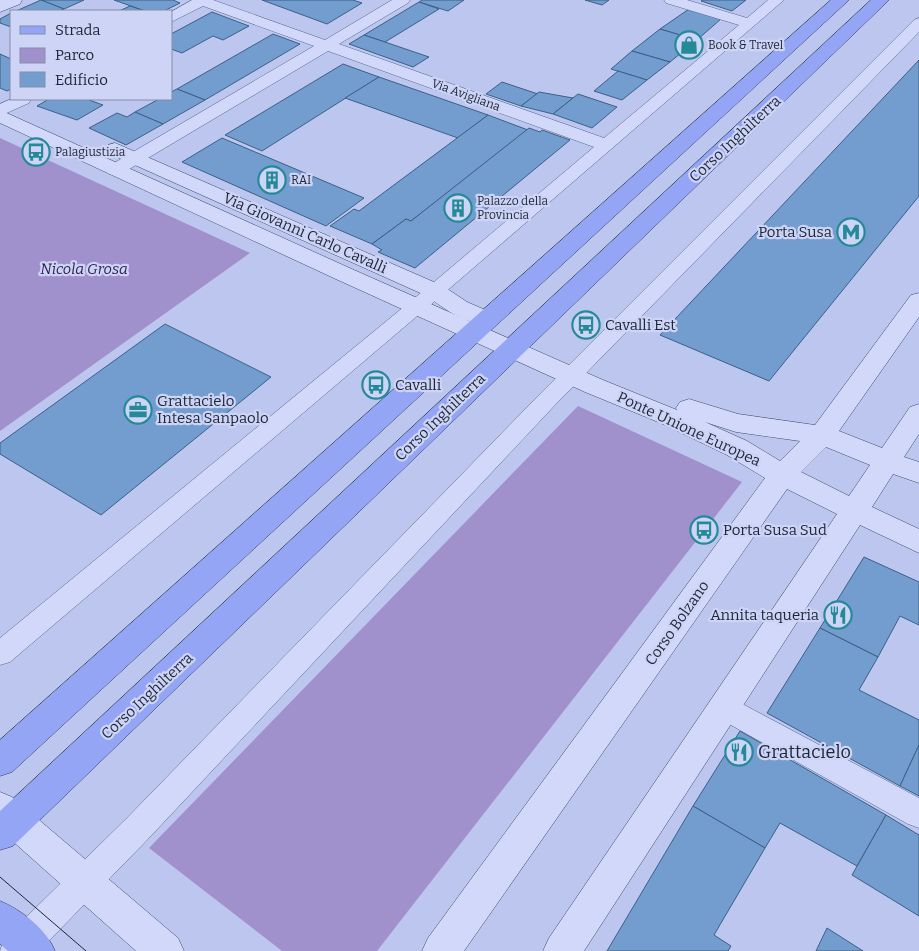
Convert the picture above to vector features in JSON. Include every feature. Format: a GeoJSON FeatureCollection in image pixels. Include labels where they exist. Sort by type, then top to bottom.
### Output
{"type":"FeatureCollection","features":[{"type":"Feature","properties":{"kind":"main road","name":"Corso Inghilterra"},"geometry":{"type":"LineString","coordinates":[[0,761],[841,0]]}},
{"type":"Feature","properties":{"kind":"main road","name":"Corso Inghilterra"},"geometry":{"type":"LineString","coordinates":[[5,821],[519,343],[881,0]]}},
{"type":"Feature","properties":{"kind":"street"},"geometry":{"type":"LineString","coordinates":[[0,7],[14,0]]}},
{"type":"Feature","properties":{"kind":"street"},"geometry":{"type":"LineString","coordinates":[[115,170],[403,0]]}},
{"type":"Feature","properties":{"kind":"street"},"geometry":{"type":"LineString","coordinates":[[671,0],[749,23]]}},
{"type":"Feature","properties":{"kind":"street"},"geometry":{"type":"LineString","coordinates":[[0,654],[416,306],[777,0]]}},
{"type":"Feature","properties":{"kind":"street","name":"Via Avigliana"},"geometry":{"type":"LineString","coordinates":[[172,17],[200,1],[606,145]]}},
{"type":"Feature","properties":{"kind":"street"},"geometry":{"type":"LineString","coordinates":[[19,941],[84,882],[589,374],[919,23]]}},
{"type":"Feature","properties":{"kind":"street","name":"Via Giovanni Carlo Cavalli"},"geometry":{"type":"LineString","coordinates":[[7,106],[135,158],[435,290],[459,307],[480,326]]}},
{"type":"Feature","properties":{"kind":"street","name":"Via Giovanni Carlo Cavalli"},"geometry":{"type":"LineString","coordinates":[[7,106],[115,170],[416,306],[480,326],[589,374]]}},
{"type":"Feature","properties":{"kind":"street","name":"Corso Bolzano"},"geometry":{"type":"LineString","coordinates":[[441,951],[782,475],[822,435],[919,300]]}},
{"type":"Feature","properties":{"kind":"street","name":"Ponte Unione Europea"},"geometry":{"type":"LineString","coordinates":[[589,374],[719,419],[773,430],[822,435],[919,474]]}},
{"type":"Feature","properties":{"kind":"street","name":"Ponte Unione Europea"},"geometry":{"type":"LineString","coordinates":[[589,374],[672,418],[737,448],[782,475],[919,542]]}},
{"type":"Feature","properties":{"kind":"street"},"geometry":{"type":"LineString","coordinates":[[562,951],[723,707],[889,461],[919,413]]}},
{"type":"Feature","properties":{"kind":"street"},"geometry":{"type":"LineString","coordinates":[[723,707],[919,814]]}},
{"type":"Feature","properties":{"kind":"street"},"geometry":{"type":"LineString","coordinates":[[5,821],[84,882],[165,951]]}},
{"type":"Feature","properties":{"kind":"green space","name":"Nicola Grosa"},"geometry":{"type":"Polygon","coordinates":[[[0,138],[250,253],[0,431],[0,138]]]}},
{"type":"Feature","properties":{"kind":"green space"},"geometry":{"type":"Polygon","coordinates":[[[578,406],[742,482],[377,951],[282,951],[149,848],[578,406]]]}},
{"type":"Feature","properties":{"kind":"building"},"geometry":{"type":"Polygon","coordinates":[[[41,0],[84,0],[64,9],[41,0]]]}},
{"type":"Feature","properties":{"kind":"building"},"geometry":{"type":"Polygon","coordinates":[[[41,0],[64,9],[62,10],[18,10],[41,0]]]}},
{"type":"Feature","properties":{"kind":"building"},"geometry":{"type":"Polygon","coordinates":[[[114,0],[173,0],[180,3],[166,10],[142,10],[114,0]]]}},
{"type":"Feature","properties":{"kind":"building"},"geometry":{"type":"Polygon","coordinates":[[[262,0],[353,0],[362,3],[327,24],[262,0]]]}},
{"type":"Feature","properties":{"kind":"building"},"geometry":{"type":"Polygon","coordinates":[[[422,0],[464,0],[448,11],[419,2],[422,0]]]}},
{"type":"Feature","properties":{"kind":"building"},"geometry":{"type":"Polygon","coordinates":[[[585,0],[609,0],[602,5],[585,0]]]}},
{"type":"Feature","properties":{"kind":"building"},"geometry":{"type":"Polygon","coordinates":[[[702,0],[746,0],[732,11],[702,0]]]}},
{"type":"Feature","properties":{"kind":"building"},"geometry":{"type":"Polygon","coordinates":[[[419,2],[439,9],[385,42],[364,35],[419,2]]]}},
{"type":"Feature","properties":{"kind":"building"},"geometry":{"type":"Polygon","coordinates":[[[130,6],[142,10],[121,10],[130,6]]]}},
{"type":"Feature","properties":{"kind":"building"},"geometry":{"type":"Polygon","coordinates":[[[689,9],[722,18],[697,40],[660,29],[689,9]]]}},
{"type":"Feature","properties":{"kind":"building"},"geometry":{"type":"Polygon","coordinates":[[[212,12],[249,26],[223,40],[213,36],[182,53],[172,49],[172,33],[212,12]]]}},
{"type":"Feature","properties":{"kind":"building"},"geometry":{"type":"Polygon","coordinates":[[[10,14],[10,27],[0,23],[0,19],[10,14]]]}},
{"type":"Feature","properties":{"kind":"building"},"geometry":{"type":"Polygon","coordinates":[[[660,29],[697,40],[670,62],[632,51],[660,29]]]}},
{"type":"Feature","properties":{"kind":"building"},"geometry":{"type":"Polygon","coordinates":[[[273,34],[300,44],[205,100],[177,89],[273,34]]]}},
{"type":"Feature","properties":{"kind":"building"},"geometry":{"type":"Polygon","coordinates":[[[364,35],[429,57],[413,67],[349,44],[364,35]]]}},
{"type":"Feature","properties":{"kind":"building"},"geometry":{"type":"Polygon","coordinates":[[[632,51],[670,62],[647,80],[611,69],[632,51]]]}},
{"type":"Feature","properties":{"kind":"building"},"geometry":{"type":"Polygon","coordinates":[[[0,54],[10,59],[10,90],[7,91],[0,88],[0,54]]]}},
{"type":"Feature","properties":{"kind":"building"},"geometry":{"type":"Polygon","coordinates":[[[919,60],[919,196],[769,381],[660,335],[919,60]]]}},
{"type":"Feature","properties":{"kind":"building"},"geometry":{"type":"Polygon","coordinates":[[[343,64],[379,77],[262,151],[225,135],[343,64]]]}},
{"type":"Feature","properties":{"kind":"building"},"geometry":{"type":"Polygon","coordinates":[[[618,71],[647,80],[622,100],[594,91],[618,71]]]}},
{"type":"Feature","properties":{"kind":"building"},"geometry":{"type":"Polygon","coordinates":[[[379,77],[488,115],[458,138],[345,98],[379,77]]]}},
{"type":"Feature","properties":{"kind":"building"},"geometry":{"type":"Polygon","coordinates":[[[502,82],[538,94],[521,106],[486,94],[502,82]]]}},
{"type":"Feature","properties":{"kind":"building"},"geometry":{"type":"Polygon","coordinates":[[[177,89],[205,100],[163,124],[135,112],[157,100],[172,100],[172,92],[177,89]]]}},
{"type":"Feature","properties":{"kind":"building"},"geometry":{"type":"Polygon","coordinates":[[[539,92],[573,98],[553,114],[521,106],[539,92]]]}},
{"type":"Feature","properties":{"kind":"building"},"geometry":{"type":"Polygon","coordinates":[[[578,94],[617,107],[592,128],[553,114],[578,94]]]}},
{"type":"Feature","properties":{"kind":"building"},"geometry":{"type":"Polygon","coordinates":[[[47,100],[89,100],[103,105],[77,120],[37,106],[47,100]]]}},
{"type":"Feature","properties":{"kind":"building"},"geometry":{"type":"Polygon","coordinates":[[[135,112],[163,124],[126,145],[89,128],[117,113],[127,117],[135,112]]]}},
{"type":"Feature","properties":{"kind":"building"},"geometry":{"type":"Polygon","coordinates":[[[488,115],[528,130],[411,221],[406,219],[372,244],[330,226],[354,209],[359,211],[488,115]]]}},
{"type":"Feature","properties":{"kind":"building","name":"Palazzo della Provincia"},"geometry":{"type":"Polygon","coordinates":[[[529,128],[540,132],[542,130],[570,140],[415,268],[378,252],[382,250],[372,244],[406,219],[411,221],[529,128]]]}},
{"type":"Feature","properties":{"kind":"building","name":"RAI"},"geometry":{"type":"Polygon","coordinates":[[[222,138],[364,198],[326,226],[182,162],[222,138]]]}},
{"type":"Feature","properties":{"kind":"building","name":"Grattacielo Intesa Sanpaolo"},"geometry":{"type":"Polygon","coordinates":[[[165,324],[271,377],[101,515],[0,454],[0,443],[165,324]]]}},
{"type":"Feature","properties":{"kind":"building"},"geometry":{"type":"Polygon","coordinates":[[[864,557],[919,582],[919,625],[900,616],[878,657],[820,628],[864,557]]]}},
{"type":"Feature","properties":{"kind":"building"},"geometry":{"type":"Polygon","coordinates":[[[820,628],[878,657],[859,690],[919,720],[919,745],[900,786],[767,713],[820,628]]]}},
{"type":"Feature","properties":{"kind":"building"},"geometry":{"type":"Polygon","coordinates":[[[740,731],[886,815],[857,866],[780,823],[765,848],[693,806],[740,731]]]}},
{"type":"Feature","properties":{"kind":"building"},"geometry":{"type":"Polygon","coordinates":[[[919,745],[919,796],[900,786],[919,745]]]}},
{"type":"Feature","properties":{"kind":"building"},"geometry":{"type":"Polygon","coordinates":[[[693,806],[765,848],[714,935],[731,946],[728,951],[607,951],[693,806]]]}},
{"type":"Feature","properties":{"kind":"building"},"geometry":{"type":"Polygon","coordinates":[[[886,815],[919,835],[919,916],[852,875],[886,815]]]}},
{"type":"Feature","properties":{"kind":"building"},"geometry":{"type":"Polygon","coordinates":[[[827,928],[863,951],[816,951],[827,928]]]}},
{"type":"Feature","properties":{"kind":"tram line"},"geometry":{"type":"LineString","coordinates":[[0,877],[86,951]]}},
{"type":"Feature","properties":{"kind":"place","name":"Book & Travel"},"geometry":{"type":"Point","coordinates":[689,45]}},
{"type":"Feature","properties":{"kind":"place","name":"Palagiustizia"},"geometry":{"type":"Point","coordinates":[36,152]}},
{"type":"Feature","properties":{"kind":"place","name":"RAI"},"geometry":{"type":"Point","coordinates":[272,180]}},
{"type":"Feature","properties":{"kind":"place","name":"Palazzo della Provincia"},"geometry":{"type":"Point","coordinates":[458,208]}},
{"type":"Feature","properties":{"kind":"place","name":"Porta Susa"},"geometry":{"type":"Point","coordinates":[851,232]}},
{"type":"Feature","properties":{"kind":"place","name":"Cavalli Est"},"geometry":{"type":"Point","coordinates":[586,325]}},
{"type":"Feature","properties":{"kind":"place","name":"Cavalli"},"geometry":{"type":"Point","coordinates":[376,385]}},
{"type":"Feature","properties":{"kind":"place","name":"Grattacielo Intesa Sanpaolo"},"geometry":{"type":"Point","coordinates":[138,410]}},
{"type":"Feature","properties":{"kind":"place","name":"Porta Susa Sud"},"geometry":{"type":"Point","coordinates":[704,530]}},
{"type":"Feature","properties":{"kind":"place","name":"Annita taqueria"},"geometry":{"type":"Point","coordinates":[838,615]}},
{"type":"Feature","properties":{"kind":"place","name":"Grattacielo"},"geometry":{"type":"Point","coordinates":[739,752]}}]}
